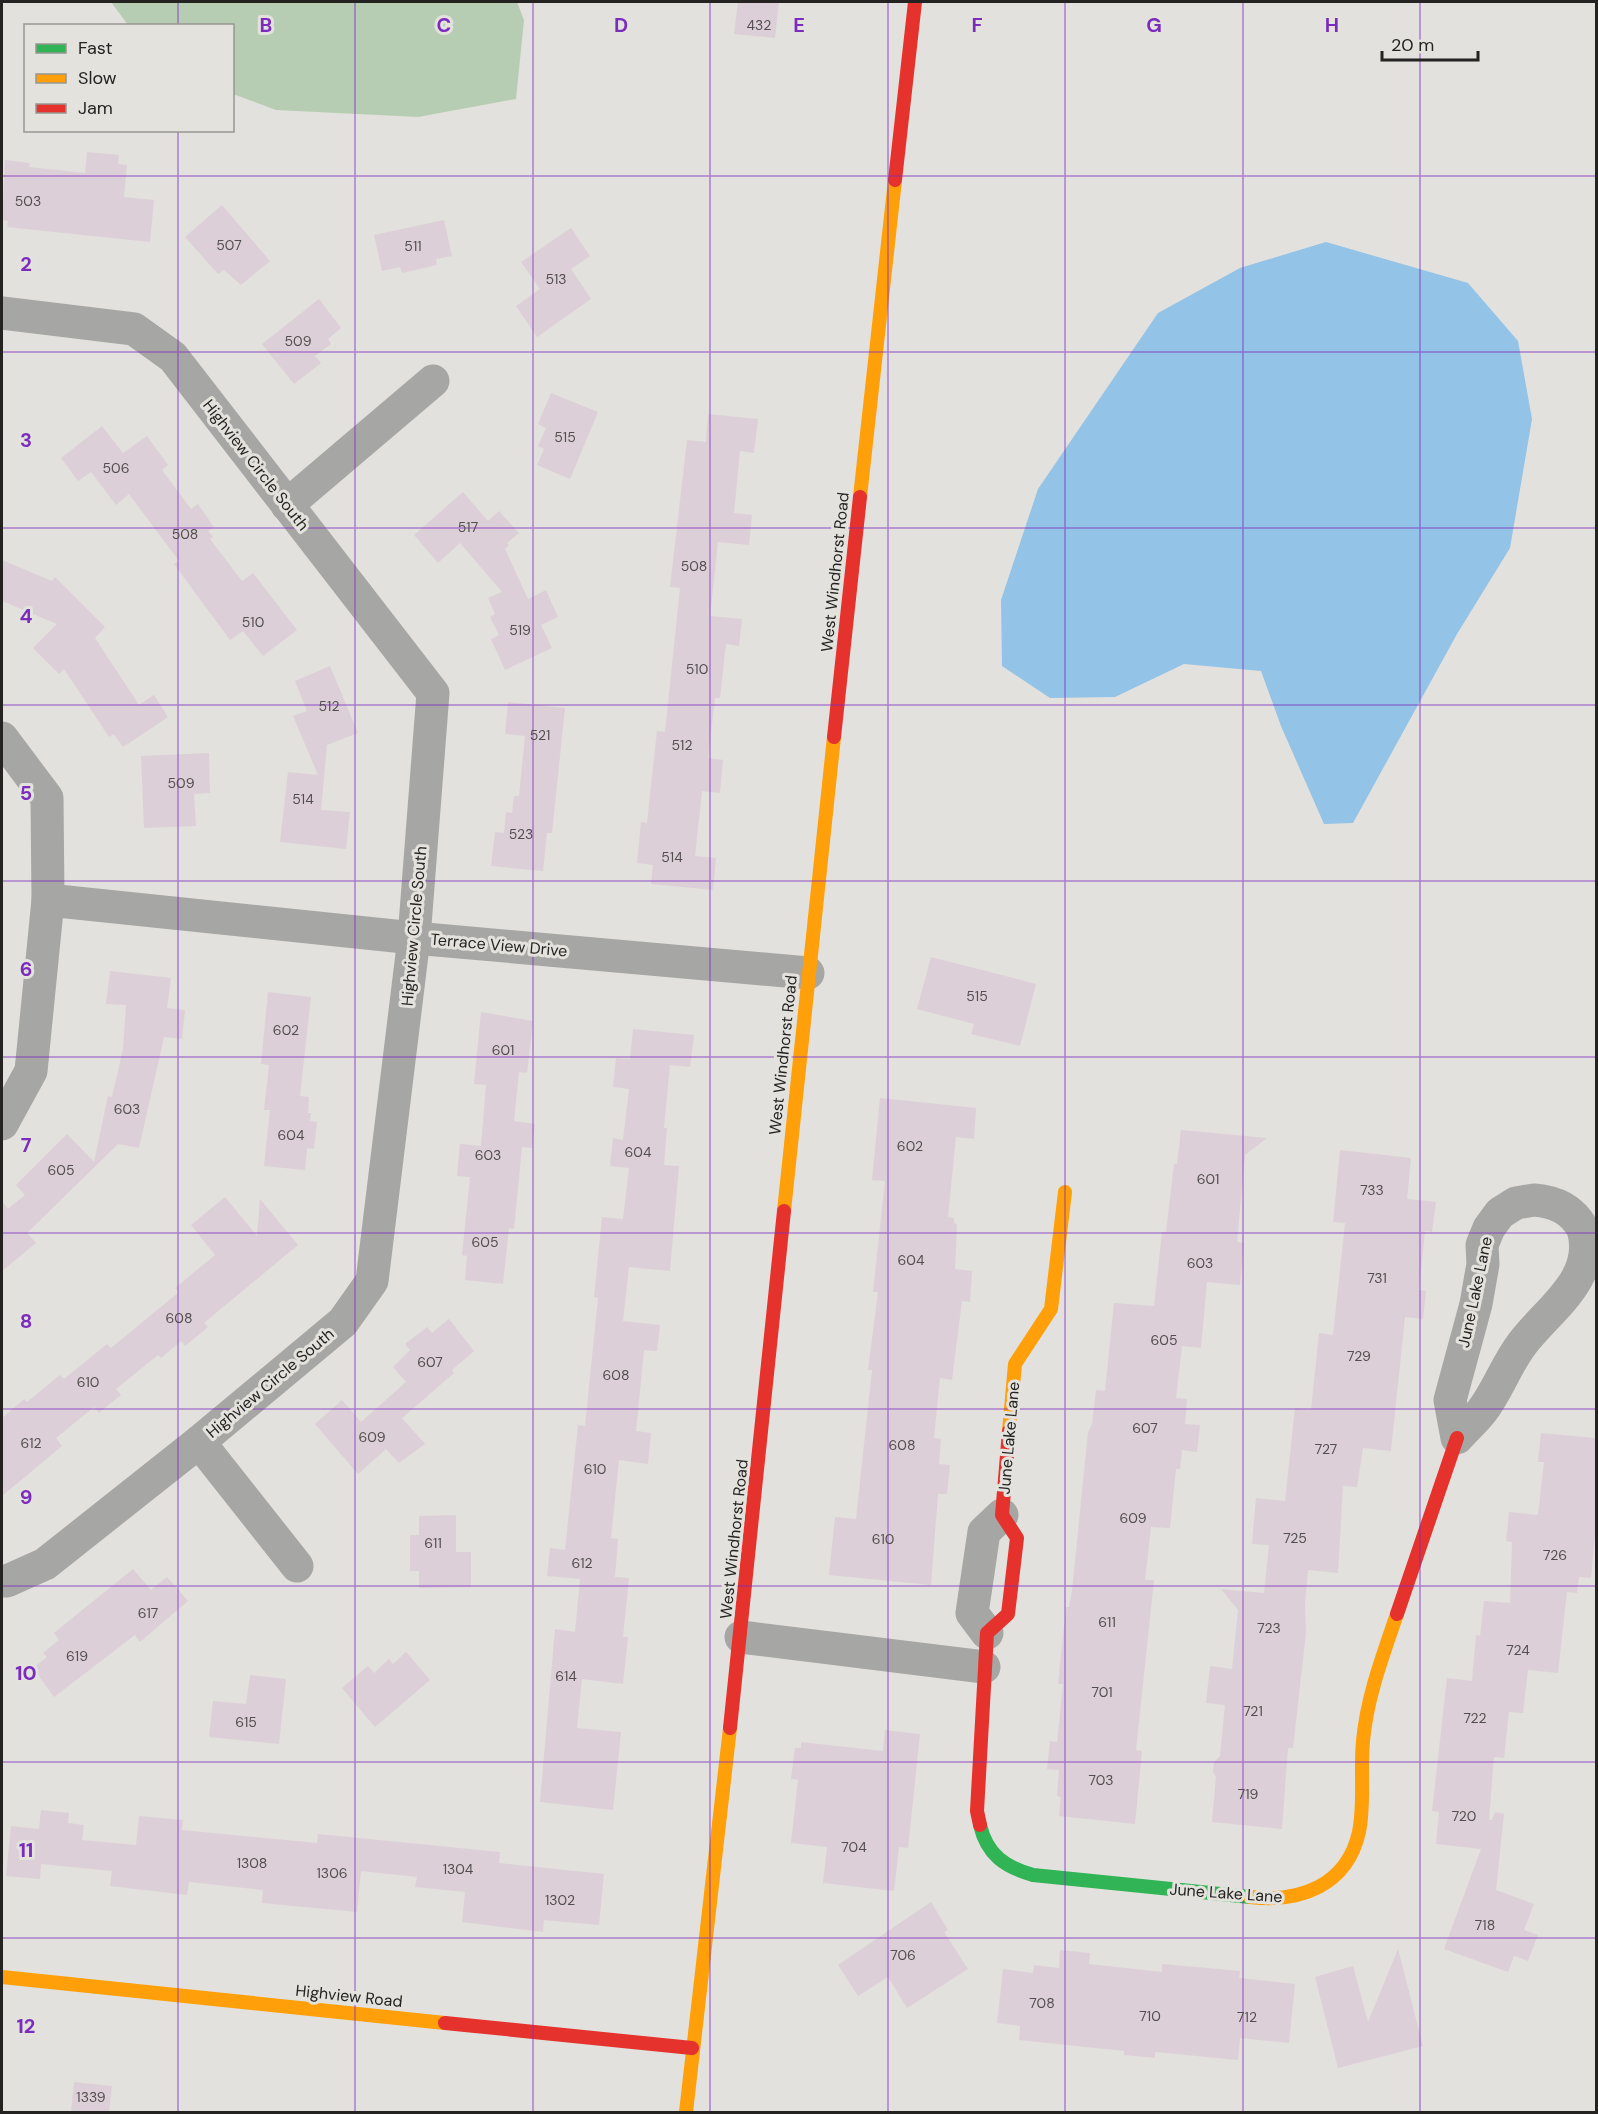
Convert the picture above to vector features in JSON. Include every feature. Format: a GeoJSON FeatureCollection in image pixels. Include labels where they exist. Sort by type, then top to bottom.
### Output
{"type":"FeatureCollection","features":[{"type":"Feature","properties":{"kind":"street","name":"West Windhorst Road"},"geometry":{"type":"LineString","coordinates":[[686,2112],[741,1637],[808,973],[915,2]]}},
{"type":"Feature","properties":{"kind":"street","name":"Highview Circle South"},"geometry":{"type":"LineString","coordinates":[[2,313],[134,329],[172,357],[433,693],[414,938],[372,1281],[343,1322],[199,1442],[45,1564],[7,1581],[2,1581]]}},
{"type":"Feature","properties":{"kind":"street"},"geometry":{"type":"LineString","coordinates":[[287,505],[433,381]]}},
{"type":"Feature","properties":{"kind":"street"},"geometry":{"type":"LineString","coordinates":[[2,738],[47,798],[48,900],[31,1071],[2,1124]]}},
{"type":"Feature","properties":{"kind":"street","name":"Terrace View Drive"},"geometry":{"type":"LineString","coordinates":[[48,900],[414,938],[808,973]]}},
{"type":"Feature","properties":{"kind":"street","name":"June Lake Lane"},"geometry":{"type":"LineString","coordinates":[[1065,1192],[1051,1309],[1015,1364],[1002,1515],[984,1532],[972,1613],[987,1634],[977,1811],[983,1837],[993,1856],[1011,1869],[1033,1875],[1263,1899],[1302,1896],[1325,1883],[1347,1862],[1359,1832],[1364,1740],[1375,1677],[1457,1438],[1482,1411],[1521,1344],[1580,1284],[1587,1269],[1590,1252],[1586,1236],[1572,1215],[1551,1202],[1534,1200],[1516,1203],[1500,1213],[1489,1228],[1482,1245],[1483,1264],[1476,1304],[1450,1400],[1457,1438]]}},
{"type":"Feature","properties":{"kind":"street"},"geometry":{"type":"LineString","coordinates":[[199,1442],[297,1566]]}},
{"type":"Feature","properties":{"kind":"street"},"geometry":{"type":"LineString","coordinates":[[741,1637],[984,1667]]}},
{"type":"Feature","properties":{"kind":"street","name":"Highview Road"},"geometry":{"type":"LineString","coordinates":[[2,1977],[692,2048]]}},
{"type":"Feature","properties":{"kind":"green space"},"geometry":{"type":"Polygon","coordinates":[[[111,2],[517,2],[524,20],[516,99],[418,117],[276,110],[234,94],[234,24],[127,24],[111,2]]]}},
{"type":"Feature","properties":{"kind":"water"},"geometry":{"type":"Polygon","coordinates":[[[1326,242],[1468,283],[1518,341],[1532,419],[1510,548],[1457,634],[1353,823],[1324,824],[1281,726],[1261,671],[1184,664],[1115,697],[1050,698],[1002,666],[1001,600],[1038,489],[1158,313],[1240,268],[1326,242]]]}},
{"type":"Feature","properties":{"kind":"building"},"geometry":{"type":"Polygon","coordinates":[[[738,2],[779,2],[775,38],[734,34],[738,2]]]}},
{"type":"Feature","properties":{"kind":"building"},"geometry":{"type":"Polygon","coordinates":[[[87,152],[119,155],[118,164],[127,165],[124,197],[154,200],[150,242],[7,227],[8,221],[2,220],[5,160],[30,163],[29,167],[85,173],[87,152]]]}},
{"type":"Feature","properties":{"kind":"building"},"geometry":{"type":"Polygon","coordinates":[[[222,205],[270,261],[241,285],[224,270],[218,274],[185,237],[222,205]]]}},
{"type":"Feature","properties":{"kind":"building"},"geometry":{"type":"Polygon","coordinates":[[[444,220],[452,256],[436,259],[437,265],[402,273],[400,267],[382,271],[374,235],[444,220]]]}},
{"type":"Feature","properties":{"kind":"building"},"geometry":{"type":"Polygon","coordinates":[[[571,228],[590,256],[571,269],[591,299],[537,337],[516,306],[540,289],[521,262],[571,228]]]}},
{"type":"Feature","properties":{"kind":"building"},"geometry":{"type":"Polygon","coordinates":[[[319,299],[341,328],[328,339],[331,344],[315,356],[321,363],[294,384],[262,344],[319,299]]]}},
{"type":"Feature","properties":{"kind":"building"},"geometry":{"type":"Polygon","coordinates":[[[551,393],[598,412],[570,479],[537,465],[544,449],[538,446],[546,428],[538,424],[551,393]]]}},
{"type":"Feature","properties":{"kind":"building"},"geometry":{"type":"Polygon","coordinates":[[[708,414],[758,419],[754,453],[740,451],[734,513],[752,515],[749,545],[718,542],[710,616],[742,619],[739,646],[726,644],[720,698],[715,698],[708,758],[723,760],[720,793],[702,791],[695,856],[716,858],[713,890],[651,884],[653,865],[637,863],[641,822],[647,823],[657,731],[665,732],[680,588],[670,587],[687,440],[706,442],[708,414]]]}},
{"type":"Feature","properties":{"kind":"building"},"geometry":{"type":"Polygon","coordinates":[[[102,426],[123,453],[147,436],[168,465],[162,470],[191,509],[198,504],[214,527],[208,531],[213,537],[210,539],[242,581],[253,573],[297,630],[263,656],[243,631],[230,640],[174,564],[179,561],[129,494],[116,505],[91,472],[78,481],[61,458],[102,426]]]}},
{"type":"Feature","properties":{"kind":"building"},"geometry":{"type":"Polygon","coordinates":[[[463,492],[488,521],[499,511],[519,533],[507,543],[509,545],[505,549],[528,599],[546,590],[558,617],[541,625],[552,648],[505,670],[491,639],[499,635],[490,617],[495,614],[488,598],[502,592],[460,543],[438,563],[414,535],[463,492]]]}},
{"type":"Feature","properties":{"kind":"building"},"geometry":{"type":"Polygon","coordinates":[[[2,560],[52,581],[55,577],[105,627],[95,638],[139,705],[154,695],[168,717],[123,747],[114,734],[109,737],[64,669],[59,674],[33,648],[57,624],[2,601],[2,560]]]}},
{"type":"Feature","properties":{"kind":"building"},"geometry":{"type":"Polygon","coordinates":[[[330,666],[358,733],[327,745],[321,810],[350,812],[346,849],[280,842],[288,772],[318,775],[293,716],[307,711],[295,681],[330,666]]]}},
{"type":"Feature","properties":{"kind":"building"},"geometry":{"type":"Polygon","coordinates":[[[508,702],[565,708],[552,833],[547,833],[543,871],[491,866],[495,832],[504,833],[506,812],[512,813],[514,796],[519,796],[525,736],[505,734],[508,702]]]}},
{"type":"Feature","properties":{"kind":"building"},"geometry":{"type":"Polygon","coordinates":[[[209,753],[210,793],[194,794],[196,826],[144,828],[141,756],[209,753]]]}},
{"type":"Feature","properties":{"kind":"building"},"geometry":{"type":"Polygon","coordinates":[[[931,957],[1036,984],[1020,1046],[971,1034],[974,1024],[917,1009],[931,957]]]}},
{"type":"Feature","properties":{"kind":"building"},"geometry":{"type":"Polygon","coordinates":[[[110,971],[171,978],[167,1008],[185,1010],[182,1039],[164,1037],[139,1148],[118,1144],[27,1233],[36,1243],[2,1271],[2,1201],[8,1209],[25,1195],[16,1185],[67,1134],[94,1162],[108,1096],[112,1097],[123,1049],[126,1005],[106,1004],[110,971]]]}},
{"type":"Feature","properties":{"kind":"building"},"geometry":{"type":"Polygon","coordinates":[[[268,992],[311,997],[300,1096],[309,1097],[310,1121],[317,1122],[314,1149],[307,1148],[305,1170],[264,1166],[270,1110],[264,1110],[269,1065],[261,1064],[268,992]]]}},
{"type":"Feature","properties":{"kind":"building"},"geometry":{"type":"Polygon","coordinates":[[[481,1012],[533,1021],[527,1073],[519,1072],[514,1121],[535,1124],[532,1148],[522,1147],[514,1229],[509,1228],[503,1284],[465,1280],[467,1256],[462,1255],[470,1177],[457,1176],[460,1144],[481,1146],[486,1085],[474,1084],[481,1012]]]}},
{"type":"Feature","properties":{"kind":"building"},"geometry":{"type":"Polygon","coordinates":[[[633,1029],[694,1035],[690,1067],[670,1065],[664,1128],[667,1128],[664,1165],[679,1166],[670,1271],[629,1267],[623,1321],[660,1325],[657,1351],[644,1350],[636,1431],[651,1433],[648,1464],[619,1460],[611,1538],[618,1539],[615,1577],[629,1578],[623,1637],[628,1637],[623,1684],[582,1679],[577,1728],[621,1732],[613,1810],[540,1802],[555,1629],[575,1632],[580,1579],[547,1576],[550,1548],[565,1550],[578,1425],[585,1426],[598,1298],[594,1297],[602,1217],[623,1219],[629,1168],[610,1166],[613,1138],[623,1140],[629,1089],[613,1087],[616,1058],[630,1059],[633,1029]]]}},
{"type":"Feature","properties":{"kind":"building"},"geometry":{"type":"Polygon","coordinates":[[[880,1098],[976,1108],[974,1139],[956,1137],[948,1217],[954,1218],[954,1223],[957,1224],[955,1269],[972,1271],[970,1302],[962,1301],[952,1380],[940,1378],[934,1438],[941,1439],[939,1464],[950,1465],[947,1494],[938,1494],[931,1585],[829,1575],[835,1517],[856,1519],[872,1370],[868,1370],[878,1292],[873,1292],[885,1181],[872,1180],[880,1098]]]}},
{"type":"Feature","properties":{"kind":"building"},"geometry":{"type":"Polygon","coordinates":[[[1181,1130],[1267,1138],[1245,1155],[1237,1242],[1244,1243],[1240,1285],[1207,1282],[1201,1348],[1182,1346],[1176,1398],[1187,1399],[1185,1424],[1200,1425],[1197,1452],[1182,1450],[1180,1469],[1176,1469],[1170,1528],[1151,1527],[1145,1580],[1154,1580],[1136,1750],[1142,1751],[1135,1824],[1059,1816],[1061,1797],[1057,1796],[1059,1770],[1047,1769],[1050,1741],[1057,1742],[1063,1684],[1058,1684],[1066,1607],[1069,1607],[1072,1591],[1088,1432],[1092,1424],[1096,1390],[1105,1391],[1114,1303],[1154,1306],[1162,1232],[1166,1232],[1174,1164],[1177,1164],[1181,1130]]]}},
{"type":"Feature","properties":{"kind":"building"},"geometry":{"type":"Polygon","coordinates":[[[1340,1150],[1411,1158],[1407,1199],[1436,1202],[1432,1232],[1425,1231],[1419,1290],[1426,1291],[1423,1319],[1405,1317],[1391,1451],[1363,1448],[1357,1487],[1343,1486],[1338,1573],[1308,1570],[1305,1605],[1306,1633],[1293,1748],[1288,1748],[1282,1829],[1212,1822],[1216,1777],[1213,1772],[1214,1762],[1220,1756],[1225,1705],[1206,1703],[1210,1666],[1232,1669],[1238,1610],[1221,1589],[1264,1593],[1269,1545],[1252,1544],[1256,1498],[1285,1501],[1295,1408],[1311,1410],[1319,1333],[1333,1335],[1345,1223],[1333,1222],[1340,1150]]]}},
{"type":"Feature","properties":{"kind":"building"},"geometry":{"type":"Polygon","coordinates":[[[225,1197],[257,1236],[260,1199],[298,1245],[204,1323],[208,1327],[185,1346],[181,1341],[161,1358],[158,1355],[116,1389],[121,1395],[99,1413],[94,1407],[56,1438],[62,1446],[2,1496],[2,1418],[24,1399],[27,1402],[60,1375],[64,1379],[107,1344],[111,1348],[179,1292],[175,1288],[215,1255],[191,1225],[225,1197]]]}},
{"type":"Feature","properties":{"kind":"building"},"geometry":{"type":"Polygon","coordinates":[[[449,1319],[474,1351],[452,1370],[454,1373],[402,1418],[425,1444],[399,1463],[386,1449],[358,1474],[315,1424],[342,1400],[361,1422],[406,1382],[393,1367],[410,1350],[405,1344],[427,1327],[432,1333],[449,1319]]]}},
{"type":"Feature","properties":{"kind":"building"},"geometry":{"type":"Polygon","coordinates":[[[1541,1433],[1596,1438],[1596,1523],[1591,1578],[1579,1577],[1577,1593],[1567,1592],[1558,1673],[1528,1670],[1523,1713],[1509,1712],[1504,1758],[1494,1757],[1489,1820],[1492,1820],[1495,1812],[1504,1814],[1496,1890],[1534,1904],[1524,1930],[1538,1935],[1528,1961],[1514,1956],[1508,1972],[1444,1949],[1481,1849],[1436,1844],[1439,1812],[1432,1811],[1447,1678],[1472,1681],[1476,1635],[1480,1636],[1484,1601],[1510,1603],[1512,1542],[1506,1541],[1509,1512],[1538,1515],[1544,1462],[1538,1462],[1541,1433]]]}},
{"type":"Feature","properties":{"kind":"building"},"geometry":{"type":"Polygon","coordinates":[[[456,1515],[456,1552],[471,1552],[471,1587],[419,1588],[419,1571],[410,1571],[410,1535],[419,1535],[419,1516],[456,1515]]]}},
{"type":"Feature","properties":{"kind":"building"},"geometry":{"type":"Polygon","coordinates":[[[133,1569],[151,1590],[167,1577],[188,1601],[140,1642],[135,1635],[54,1697],[33,1668],[47,1657],[43,1653],[59,1640],[54,1633],[133,1569]]]}},
{"type":"Feature","properties":{"kind":"building"},"geometry":{"type":"Polygon","coordinates":[[[406,1652],[430,1680],[375,1727],[342,1688],[368,1666],[374,1673],[389,1659],[393,1664],[406,1652]]]}},
{"type":"Feature","properties":{"kind":"building"},"geometry":{"type":"Polygon","coordinates":[[[250,1675],[286,1679],[279,1744],[209,1737],[213,1701],[246,1704],[250,1675]]]}},
{"type":"Feature","properties":{"kind":"building"},"geometry":{"type":"Polygon","coordinates":[[[885,1730],[920,1734],[908,1848],[899,1847],[894,1891],[823,1883],[827,1847],[791,1843],[798,1780],[791,1779],[795,1748],[801,1748],[801,1742],[883,1751],[885,1730]]]}},
{"type":"Feature","properties":{"kind":"building"},"geometry":{"type":"Polygon","coordinates":[[[41,1810],[69,1813],[68,1823],[84,1825],[82,1840],[136,1845],[139,1816],[183,1820],[182,1830],[317,1843],[318,1834],[500,1852],[499,1863],[604,1874],[599,1925],[544,1920],[543,1932],[462,1922],[465,1892],[415,1887],[417,1877],[361,1871],[357,1912],[262,1903],[263,1890],[189,1882],[187,1895],[110,1886],[112,1871],[41,1864],[40,1879],[6,1876],[11,1826],[39,1829],[41,1810]]]}},
{"type":"Feature","properties":{"kind":"building"},"geometry":{"type":"Polygon","coordinates":[[[931,1902],[948,1930],[944,1932],[968,1969],[907,2008],[888,1977],[858,1996],[838,1965],[931,1902]]]}},
{"type":"Feature","properties":{"kind":"building"},"geometry":{"type":"Polygon","coordinates":[[[1398,1949],[1423,2046],[1338,2068],[1315,1977],[1353,1966],[1368,2022],[1398,1949]]]}},
{"type":"Feature","properties":{"kind":"building"},"geometry":{"type":"Polygon","coordinates":[[[1060,1950],[1090,1953],[1089,1964],[1162,1972],[1162,1964],[1240,1971],[1239,1978],[1295,1984],[1289,2043],[1240,2038],[1238,2060],[1155,2052],[1155,2058],[1124,2055],[1124,2051],[1019,2040],[1020,2026],[997,2023],[1003,1969],[1033,1973],[1034,1965],[1059,1968],[1060,1950]]]}},
{"type":"Feature","properties":{"kind":"building"},"geometry":{"type":"Polygon","coordinates":[[[74,2082],[112,2086],[109,2112],[71,2112],[74,2082]]]}},
{"type":"Feature","properties":{"kind":"traffic: fast"},"geometry":{"type":"LineString","coordinates":[[980,1825],[992,1852],[1006,1864],[1033,1875],[1250,1897]]}},
{"type":"Feature","properties":{"kind":"traffic: slow"},"geometry":{"type":"LineString","coordinates":[[860,497],[895,180]]}},
{"type":"Feature","properties":{"kind":"traffic: slow"},"geometry":{"type":"LineString","coordinates":[[784,1211],[834,737]]}},
{"type":"Feature","properties":{"kind":"traffic: slow"},"geometry":{"type":"LineString","coordinates":[[1009,1431],[1015,1364],[1051,1309],[1065,1192]]}},
{"type":"Feature","properties":{"kind":"traffic: slow"},"geometry":{"type":"LineString","coordinates":[[1250,1897],[1286,1897],[1318,1887],[1344,1866],[1353,1851],[1361,1821],[1362,1752],[1368,1708],[1397,1614]]}},
{"type":"Feature","properties":{"kind":"traffic: slow"},"geometry":{"type":"LineString","coordinates":[[686,2112],[730,1728]]}},
{"type":"Feature","properties":{"kind":"traffic: slow"},"geometry":{"type":"LineString","coordinates":[[2,1977],[445,2023]]}},
{"type":"Feature","properties":{"kind":"traffic: jam"},"geometry":{"type":"LineString","coordinates":[[895,180],[915,2]]}},
{"type":"Feature","properties":{"kind":"traffic: jam"},"geometry":{"type":"LineString","coordinates":[[834,737],[860,497]]}},
{"type":"Feature","properties":{"kind":"traffic: jam"},"geometry":{"type":"LineString","coordinates":[[730,1728],[784,1211]]}},
{"type":"Feature","properties":{"kind":"traffic: jam"},"geometry":{"type":"LineString","coordinates":[[980,1825],[977,1811],[987,1633],[1008,1614],[1017,1538],[1002,1515],[1009,1431]]}},
{"type":"Feature","properties":{"kind":"traffic: jam"},"geometry":{"type":"LineString","coordinates":[[1397,1614],[1457,1438]]}},
{"type":"Feature","properties":{"kind":"traffic: jam"},"geometry":{"type":"LineString","coordinates":[[445,2023],[692,2048]]}}]}
